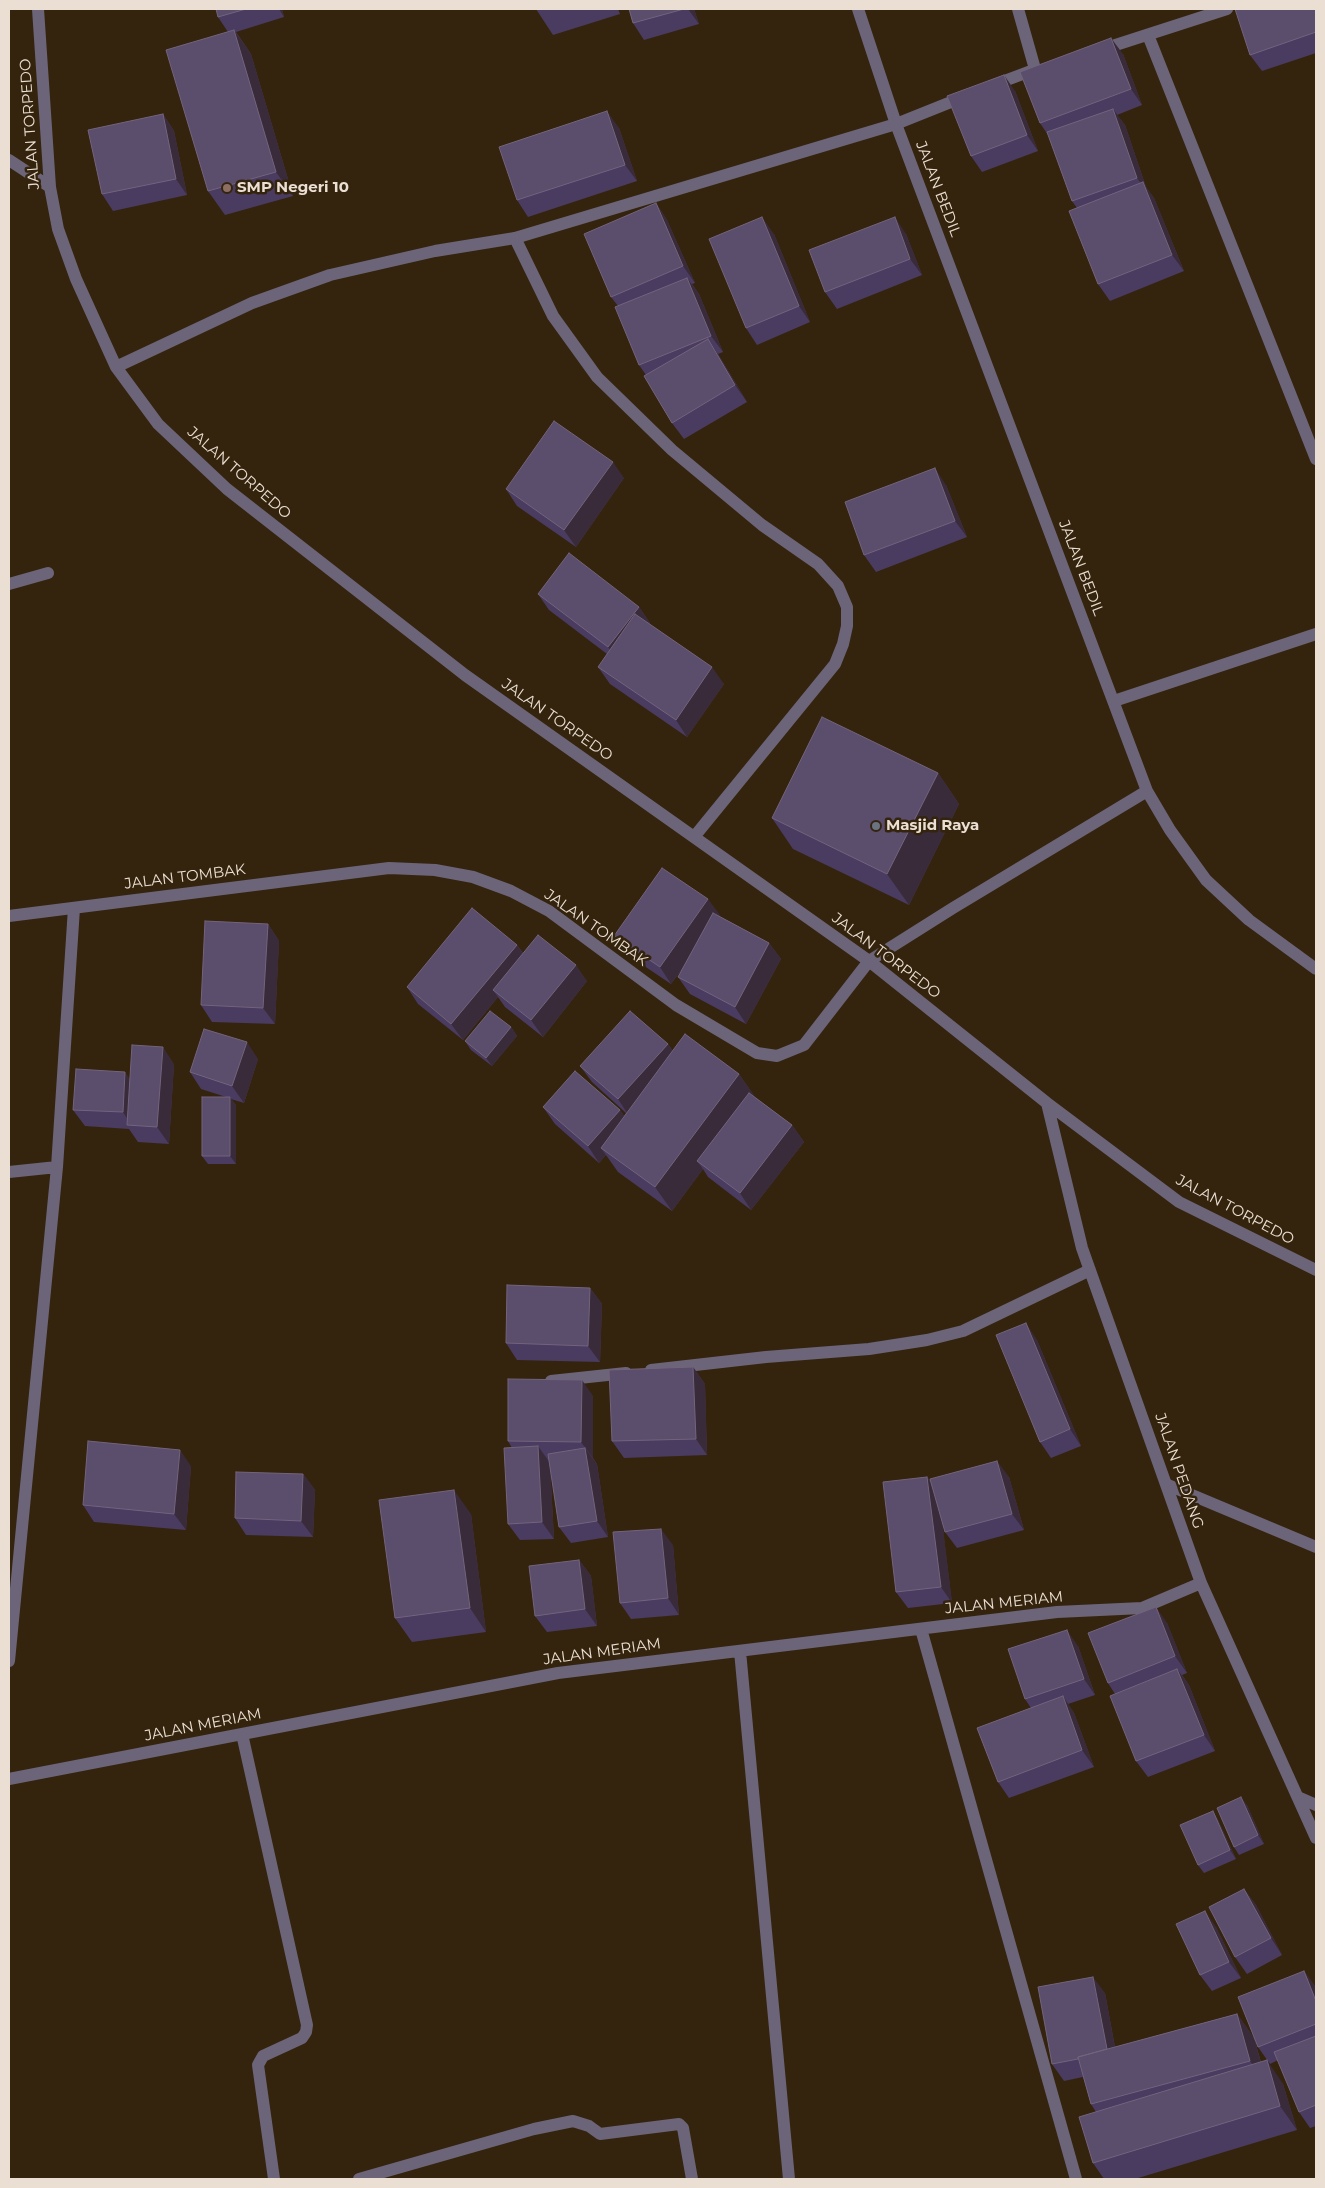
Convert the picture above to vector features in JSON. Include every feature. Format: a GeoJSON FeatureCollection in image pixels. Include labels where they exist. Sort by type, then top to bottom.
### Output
{"type":"FeatureCollection","features":[{"type":"Feature","properties":{"kind":"street","name":"JALAN TORPEDO"},"geometry":{"type":"LineString","coordinates":[[38,9],[50,187],[58,229],[76,279],[116,367],[158,424],[227,489],[465,675],[870,961],[1047,1103],[1179,1202],[1316,1270]]}},
{"type":"Feature","properties":{"kind":"street","name":"JALAN BEDIL"},"geometry":{"type":"LineString","coordinates":[[858,9],[896,124],[1147,791],[1170,830],[1206,880],[1249,920],[1316,969]]}},
{"type":"Feature","properties":{"kind":"street"},"geometry":{"type":"LineString","coordinates":[[116,367],[252,304],[330,275],[435,251],[515,238],[896,124],[1040,68],[1018,9]]}},
{"type":"Feature","properties":{"kind":"street"},"geometry":{"type":"LineString","coordinates":[[1091,52],[1227,9]]}},
{"type":"Feature","properties":{"kind":"street"},"geometry":{"type":"LineString","coordinates":[[1148,35],[1316,458]]}},
{"type":"Feature","properties":{"kind":"street"},"geometry":{"type":"LineString","coordinates":[[9,160],[50,187]]}},
{"type":"Feature","properties":{"kind":"street"},"geometry":{"type":"LineString","coordinates":[[515,238],[553,316],[597,377],[672,450],[762,525],[818,564],[838,586],[847,608],[845,635],[835,664],[694,837]]}},
{"type":"Feature","properties":{"kind":"street"},"geometry":{"type":"LineString","coordinates":[[9,584],[48,573]]}},
{"type":"Feature","properties":{"kind":"street"},"geometry":{"type":"LineString","coordinates":[[1114,701],[1316,634]]}},
{"type":"Feature","properties":{"kind":"street","name":"JALAN TOMBAK"},"geometry":{"type":"LineString","coordinates":[[9,916],[389,868],[435,870],[473,877],[511,891],[549,911],[676,1006],[757,1053],[777,1056],[804,1045],[870,961],[953,908],[1147,791]]}},
{"type":"Feature","properties":{"kind":"street"},"geometry":{"type":"LineString","coordinates":[[9,1661],[57,1167],[74,908]]}},
{"type":"Feature","properties":{"kind":"street","name":"JALAN PEDANG"},"geometry":{"type":"LineString","coordinates":[[1047,1103],[1082,1248],[1168,1485],[1201,1583],[1300,1798],[1316,1838]]}},
{"type":"Feature","properties":{"kind":"street"},"geometry":{"type":"LineString","coordinates":[[9,1172],[57,1167]]}},
{"type":"Feature","properties":{"kind":"street"},"geometry":{"type":"LineString","coordinates":[[551,1381],[766,1357],[870,1349],[927,1340],[963,1331],[1090,1270]]}},
{"type":"Feature","properties":{"kind":"street"},"geometry":{"type":"LineString","coordinates":[[1168,1485],[1316,1547]]}},
{"type":"Feature","properties":{"kind":"street","name":"JALAN MERIAM"},"geometry":{"type":"LineString","coordinates":[[9,1779],[558,1673],[1057,1612],[1142,1608],[1201,1583]]}},
{"type":"Feature","properties":{"kind":"street"},"geometry":{"type":"LineString","coordinates":[[921,1629],[1076,2179]]}},
{"type":"Feature","properties":{"kind":"street"},"geometry":{"type":"LineString","coordinates":[[740,1651],[789,2179]]}},
{"type":"Feature","properties":{"kind":"street"},"geometry":{"type":"LineString","coordinates":[[242,1734],[307,2025],[306,2032],[302,2038],[263,2056],[258,2065],[274,2179]]}},
{"type":"Feature","properties":{"kind":"street"},"geometry":{"type":"LineString","coordinates":[[1300,1798],[1316,1805]]}},
{"type":"Feature","properties":{"kind":"street"},"geometry":{"type":"LineString","coordinates":[[359,2179],[534,2129],[573,2120],[589,2126],[600,2134],[679,2124],[683,2128],[692,2179]]}},
{"type":"Feature","properties":{"kind":"building"},"geometry":{"type":"Polygon","coordinates":[[[216,9],[246,9],[218,17],[216,9]]]}},
{"type":"Feature","properties":{"kind":"building"},"geometry":{"type":"Polygon","coordinates":[[[629,9],[684,9],[633,23],[629,9]]]}},
{"type":"Feature","properties":{"kind":"building"},"geometry":{"type":"Polygon","coordinates":[[[1235,9],[1316,9],[1316,32],[1250,55],[1235,9]]]}},
{"type":"Feature","properties":{"kind":"building"},"geometry":{"type":"Polygon","coordinates":[[[234,30],[276,172],[208,191],[166,50],[234,30]]]}},
{"type":"Feature","properties":{"kind":"building"},"geometry":{"type":"Polygon","coordinates":[[[1111,38],[1131,89],[1040,123],[1020,72],[1111,38]]]}},
{"type":"Feature","properties":{"kind":"building"},"geometry":{"type":"Polygon","coordinates":[[[1004,75],[1027,135],[971,156],[947,96],[1004,75]]]}},
{"type":"Feature","properties":{"kind":"building"},"geometry":{"type":"Polygon","coordinates":[[[1113,109],[1137,178],[1072,201],[1047,132],[1113,109]]]}},
{"type":"Feature","properties":{"kind":"building"},"geometry":{"type":"Polygon","coordinates":[[[607,111],[625,165],[517,200],[499,147],[607,111]]]}},
{"type":"Feature","properties":{"kind":"building"},"geometry":{"type":"Polygon","coordinates":[[[163,114],[176,179],[102,194],[88,130],[163,114]]]}},
{"type":"Feature","properties":{"kind":"building"},"geometry":{"type":"Polygon","coordinates":[[[1143,182],[1172,255],[1098,284],[1069,211],[1143,182]]]}},
{"type":"Feature","properties":{"kind":"building"},"geometry":{"type":"Polygon","coordinates":[[[656,203],[683,266],[611,297],[584,234],[656,203]]]}},
{"type":"Feature","properties":{"kind":"building"},"geometry":{"type":"Polygon","coordinates":[[[762,217],[799,306],[746,328],[709,239],[762,217]]]}},
{"type":"Feature","properties":{"kind":"building"},"geometry":{"type":"Polygon","coordinates":[[[895,217],[910,259],[825,292],[809,250],[895,217]]]}},
{"type":"Feature","properties":{"kind":"building"},"geometry":{"type":"Polygon","coordinates":[[[687,278],[711,336],[639,365],[615,307],[687,278]]]}},
{"type":"Feature","properties":{"kind":"building"},"geometry":{"type":"Polygon","coordinates":[[[708,339],[735,385],[672,423],[644,376],[708,339]]]}},
{"type":"Feature","properties":{"kind":"building"},"geometry":{"type":"Polygon","coordinates":[[[554,421],[613,462],[564,530],[506,489],[554,421]]]}},
{"type":"Feature","properties":{"kind":"building"},"geometry":{"type":"Polygon","coordinates":[[[935,468],[955,521],[864,555],[845,502],[935,468]]]}},
{"type":"Feature","properties":{"kind":"building"},"geometry":{"type":"Polygon","coordinates":[[[569,553],[639,607],[608,647],[538,594],[569,553]]]}},
{"type":"Feature","properties":{"kind":"building"},"geometry":{"type":"Polygon","coordinates":[[[635,614],[712,667],[676,720],[598,667],[635,614]]]}},
{"type":"Feature","properties":{"kind":"building","name":"Masjid Raya"},"geometry":{"type":"Polygon","coordinates":[[[822,717],[938,773],[887,874],[772,818],[822,717]]]}},
{"type":"Feature","properties":{"kind":"building"},"geometry":{"type":"Polygon","coordinates":[[[662,868],[708,899],[660,967],[614,936],[662,868]]]}},
{"type":"Feature","properties":{"kind":"building"},"geometry":{"type":"Polygon","coordinates":[[[472,908],[517,945],[451,1024],[407,987],[472,908]]]}},
{"type":"Feature","properties":{"kind":"building"},"geometry":{"type":"Polygon","coordinates":[[[713,913],[769,943],[735,1007],[678,977],[713,913]]]}},
{"type":"Feature","properties":{"kind":"building"},"geometry":{"type":"Polygon","coordinates":[[[205,921],[268,924],[263,1008],[201,1005],[205,921]]]}},
{"type":"Feature","properties":{"kind":"building"},"geometry":{"type":"Polygon","coordinates":[[[538,935],[576,965],[531,1020],[493,990],[538,935]]]}},
{"type":"Feature","properties":{"kind":"building"},"geometry":{"type":"Polygon","coordinates":[[[490,1011],[511,1027],[486,1058],[465,1041],[490,1011]]]}},
{"type":"Feature","properties":{"kind":"building"},"geometry":{"type":"Polygon","coordinates":[[[630,1011],[668,1044],[618,1099],[580,1066],[630,1011]]]}},
{"type":"Feature","properties":{"kind":"building"},"geometry":{"type":"Polygon","coordinates":[[[204,1029],[247,1042],[232,1086],[190,1072],[204,1029]]]}},
{"type":"Feature","properties":{"kind":"building"},"geometry":{"type":"Polygon","coordinates":[[[685,1034],[739,1074],[655,1187],[601,1148],[685,1034]]]}},
{"type":"Feature","properties":{"kind":"building"},"geometry":{"type":"Polygon","coordinates":[[[132,1045],[163,1047],[157,1127],[127,1125],[132,1045]]]}},
{"type":"Feature","properties":{"kind":"building"},"geometry":{"type":"Polygon","coordinates":[[[76,1069],[125,1072],[123,1112],[73,1110],[76,1069]]]}},
{"type":"Feature","properties":{"kind":"building"},"geometry":{"type":"Polygon","coordinates":[[[575,1071],[620,1110],[588,1146],[543,1107],[575,1071]]]}},
{"type":"Feature","properties":{"kind":"building"},"geometry":{"type":"Polygon","coordinates":[[[749,1093],[792,1125],[740,1193],[697,1161],[749,1093]]]}},
{"type":"Feature","properties":{"kind":"building"},"geometry":{"type":"Polygon","coordinates":[[[202,1097],[230,1097],[230,1156],[202,1156],[202,1097]]]}},
{"type":"Feature","properties":{"kind":"building"},"geometry":{"type":"Polygon","coordinates":[[[507,1285],[590,1288],[588,1346],[506,1343],[507,1285]]]}},
{"type":"Feature","properties":{"kind":"building"},"geometry":{"type":"Polygon","coordinates":[[[1026,1323],[1070,1429],[1040,1442],[996,1335],[1026,1323]]]}},
{"type":"Feature","properties":{"kind":"building"},"geometry":{"type":"Polygon","coordinates":[[[693,1367],[696,1439],[612,1441],[609,1370],[693,1367]]]}},
{"type":"Feature","properties":{"kind":"building"},"geometry":{"type":"Polygon","coordinates":[[[508,1379],[582,1380],[581,1442],[508,1441],[508,1379]]]}},
{"type":"Feature","properties":{"kind":"building"},"geometry":{"type":"Polygon","coordinates":[[[88,1441],[180,1450],[174,1514],[83,1505],[88,1441]]]}},
{"type":"Feature","properties":{"kind":"building"},"geometry":{"type":"Polygon","coordinates":[[[538,1446],[542,1522],[508,1524],[504,1448],[538,1446]]]}},
{"type":"Feature","properties":{"kind":"building"},"geometry":{"type":"Polygon","coordinates":[[[585,1448],[597,1521],[559,1527],[548,1454],[585,1448]]]}},
{"type":"Feature","properties":{"kind":"building"},"geometry":{"type":"Polygon","coordinates":[[[997,1461],[1012,1514],[945,1532],[930,1479],[997,1461]]]}},
{"type":"Feature","properties":{"kind":"building"},"geometry":{"type":"Polygon","coordinates":[[[236,1472],[303,1474],[301,1521],[235,1518],[236,1472]]]}},
{"type":"Feature","properties":{"kind":"building"},"geometry":{"type":"Polygon","coordinates":[[[927,1477],[941,1587],[896,1592],[883,1482],[927,1477]]]}},
{"type":"Feature","properties":{"kind":"building"},"geometry":{"type":"Polygon","coordinates":[[[454,1490],[470,1608],[395,1618],[379,1500],[454,1490]]]}},
{"type":"Feature","properties":{"kind":"building"},"geometry":{"type":"Polygon","coordinates":[[[661,1529],[668,1598],[620,1603],[613,1532],[661,1529]]]}},
{"type":"Feature","properties":{"kind":"building"},"geometry":{"type":"Polygon","coordinates":[[[579,1560],[585,1609],[535,1616],[529,1566],[579,1560]]]}},
{"type":"Feature","properties":{"kind":"building"},"geometry":{"type":"Polygon","coordinates":[[[1156,1607],[1175,1656],[1108,1683],[1088,1633],[1156,1607]]]}},
{"type":"Feature","properties":{"kind":"building"},"geometry":{"type":"Polygon","coordinates":[[[1067,1630],[1084,1679],[1025,1699],[1008,1649],[1067,1630]]]}},
{"type":"Feature","properties":{"kind":"building"},"geometry":{"type":"Polygon","coordinates":[[[1177,1669],[1204,1735],[1136,1761],[1110,1696],[1177,1669]]]}},
{"type":"Feature","properties":{"kind":"building"},"geometry":{"type":"Polygon","coordinates":[[[1063,1696],[1082,1750],[998,1782],[977,1728],[1063,1696]]]}},
{"type":"Feature","properties":{"kind":"building"},"geometry":{"type":"Polygon","coordinates":[[[1241,1797],[1258,1835],[1234,1847],[1217,1808],[1241,1797]]]}},
{"type":"Feature","properties":{"kind":"building"},"geometry":{"type":"Polygon","coordinates":[[[1213,1811],[1230,1850],[1198,1865],[1180,1825],[1213,1811]]]}},
{"type":"Feature","properties":{"kind":"building"},"geometry":{"type":"Polygon","coordinates":[[[1244,1889],[1271,1938],[1235,1957],[1209,1907],[1244,1889]]]}},
{"type":"Feature","properties":{"kind":"building"},"geometry":{"type":"Polygon","coordinates":[[[1205,1911],[1229,1962],[1200,1975],[1176,1924],[1205,1911]]]}},
{"type":"Feature","properties":{"kind":"building"},"geometry":{"type":"Polygon","coordinates":[[[1304,1971],[1316,2001],[1316,2024],[1258,2047],[1238,1997],[1304,1971]]]}},
{"type":"Feature","properties":{"kind":"building"},"geometry":{"type":"Polygon","coordinates":[[[1093,1977],[1107,2049],[1078,2057],[1078,2059],[1052,2064],[1038,1987],[1093,1977]]]}},
{"type":"Feature","properties":{"kind":"building"},"geometry":{"type":"Polygon","coordinates":[[[1237,2014],[1250,2061],[1091,2104],[1078,2057],[1237,2014]]]}},
{"type":"Feature","properties":{"kind":"building"},"geometry":{"type":"Polygon","coordinates":[[[1316,2036],[1316,2105],[1299,2112],[1274,2052],[1316,2036]]]}},
{"type":"Feature","properties":{"kind":"building"},"geometry":{"type":"Polygon","coordinates":[[[1267,2060],[1280,2106],[1093,2163],[1079,2117],[1267,2060]]]}},
{"type":"Feature","properties":{"kind":"place","name":"SMP Negeri 10"},"geometry":{"type":"Point","coordinates":[227,188]}},
{"type":"Feature","properties":{"kind":"place","name":"Masjid Raya"},"geometry":{"type":"Point","coordinates":[876,826]}}]}
